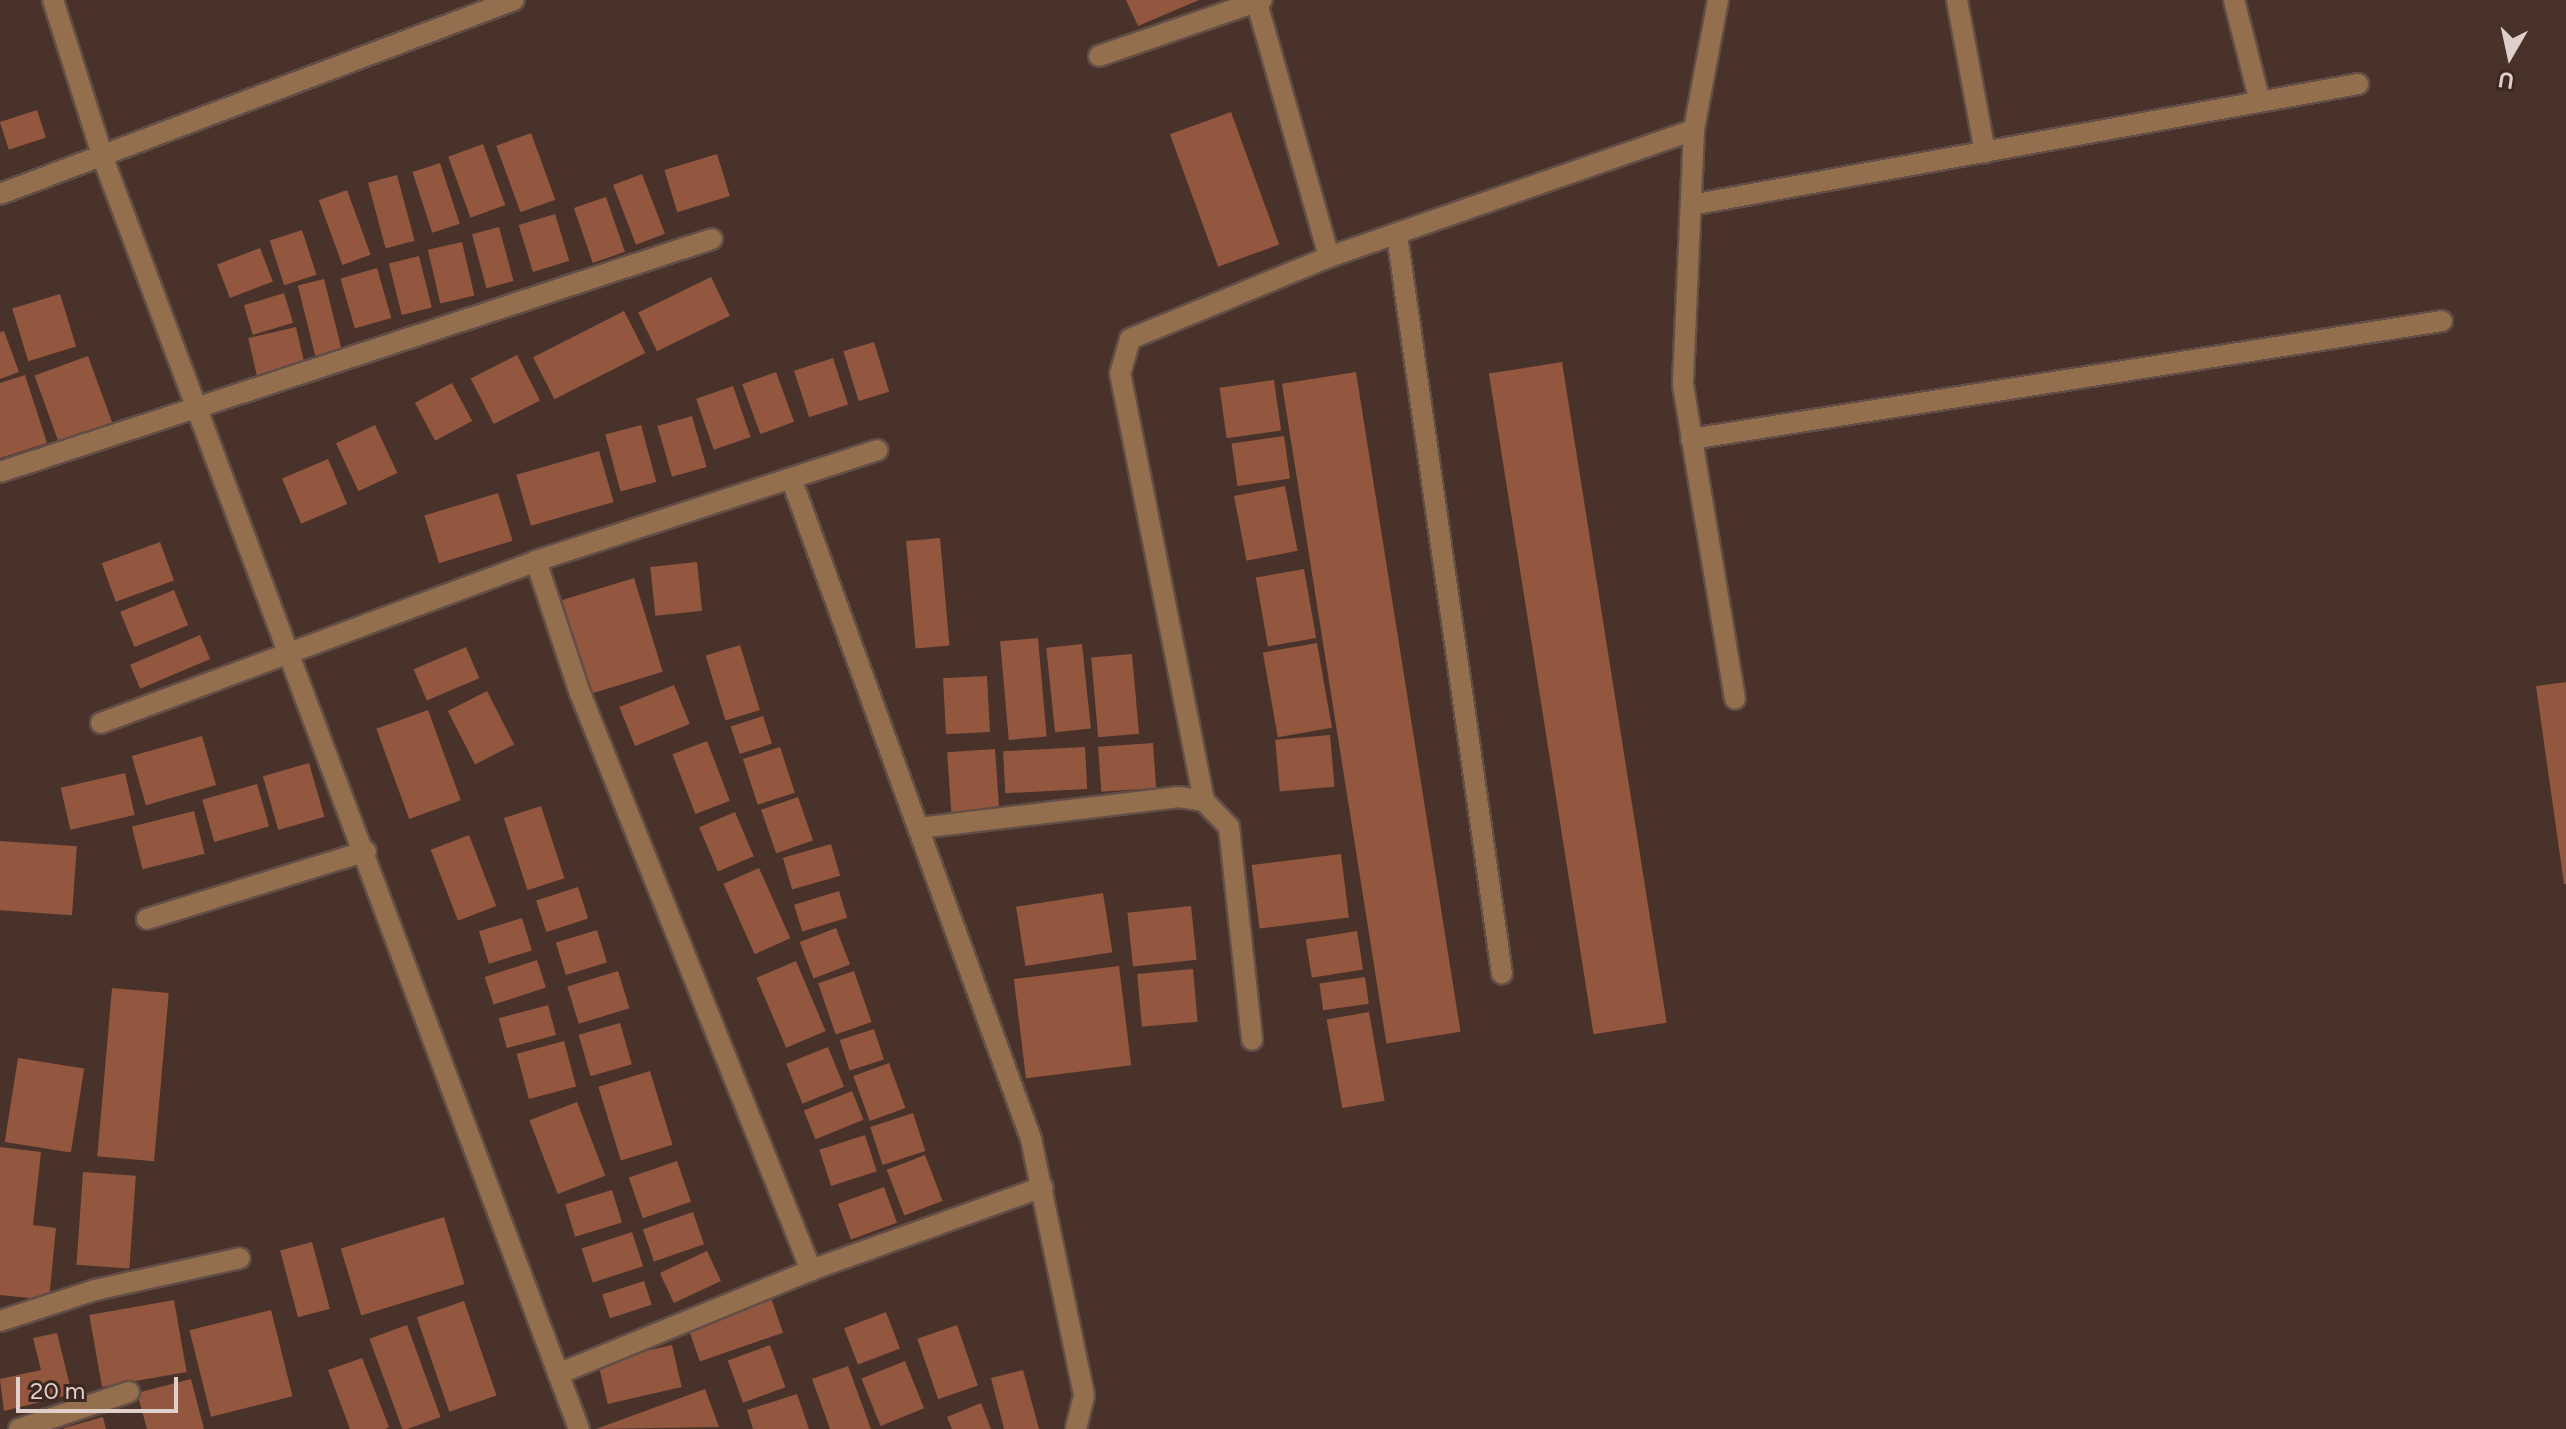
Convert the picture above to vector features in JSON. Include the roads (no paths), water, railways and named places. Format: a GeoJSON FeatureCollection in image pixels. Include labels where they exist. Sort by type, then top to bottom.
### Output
{"type":"FeatureCollection","features":[{"type":"Feature","properties":{"kind":"street"},"geometry":{"type":"LineString","coordinates":[[53,0],[103,158],[366,851],[579,1429]]}},
{"type":"Feature","properties":{"kind":"street"},"geometry":{"type":"LineString","coordinates":[[0,194],[103,158],[514,0]]}},
{"type":"Feature","properties":{"kind":"street"},"geometry":{"type":"LineString","coordinates":[[1718,0],[1694,130],[1683,385],[1735,699]]}},
{"type":"Feature","properties":{"kind":"street"},"geometry":{"type":"LineString","coordinates":[[1957,0],[1985,152]]}},
{"type":"Feature","properties":{"kind":"street"},"geometry":{"type":"LineString","coordinates":[[2234,0],[2260,102]]}},
{"type":"Feature","properties":{"kind":"street"},"geometry":{"type":"LineString","coordinates":[[1099,56],[1258,1],[1329,257]]}},
{"type":"Feature","properties":{"kind":"street"},"geometry":{"type":"LineString","coordinates":[[1691,205],[2358,84]]}},
{"type":"Feature","properties":{"kind":"street"},"geometry":{"type":"LineString","coordinates":[[1252,1040],[1229,827],[1204,801],[1120,374],[1123,353],[1147,329],[1329,257],[1694,130]]}},
{"type":"Feature","properties":{"kind":"street"},"geometry":{"type":"LineString","coordinates":[[1397,235],[1502,974]]}},
{"type":"Feature","properties":{"kind":"street"},"geometry":{"type":"LineString","coordinates":[[0,472],[196,402],[712,239]]}},
{"type":"Feature","properties":{"kind":"street"},"geometry":{"type":"LineString","coordinates":[[1691,439],[2442,321]]}},
{"type":"Feature","properties":{"kind":"street"},"geometry":{"type":"LineString","coordinates":[[101,723],[290,656],[536,561],[877,450]]}},
{"type":"Feature","properties":{"kind":"street"},"geometry":{"type":"LineString","coordinates":[[791,478],[919,828],[1043,1187],[1084,1396],[1076,1429]]}},
{"type":"Feature","properties":{"kind":"street"},"geometry":{"type":"LineString","coordinates":[[536,561],[580,693],[811,1270]]}},
{"type":"Feature","properties":{"kind":"street"},"geometry":{"type":"LineString","coordinates":[[919,828],[1179,797],[1204,801]]}},
{"type":"Feature","properties":{"kind":"street"},"geometry":{"type":"LineString","coordinates":[[147,919],[366,851]]}},
{"type":"Feature","properties":{"kind":"street"},"geometry":{"type":"LineString","coordinates":[[558,1374],[811,1270],[1043,1187]]}},
{"type":"Feature","properties":{"kind":"street"},"geometry":{"type":"LineString","coordinates":[[0,1321],[95,1290],[240,1258]]}},
{"type":"Feature","properties":{"kind":"street"},"geometry":{"type":"LineString","coordinates":[[19,1429],[129,1392]]}}]}
